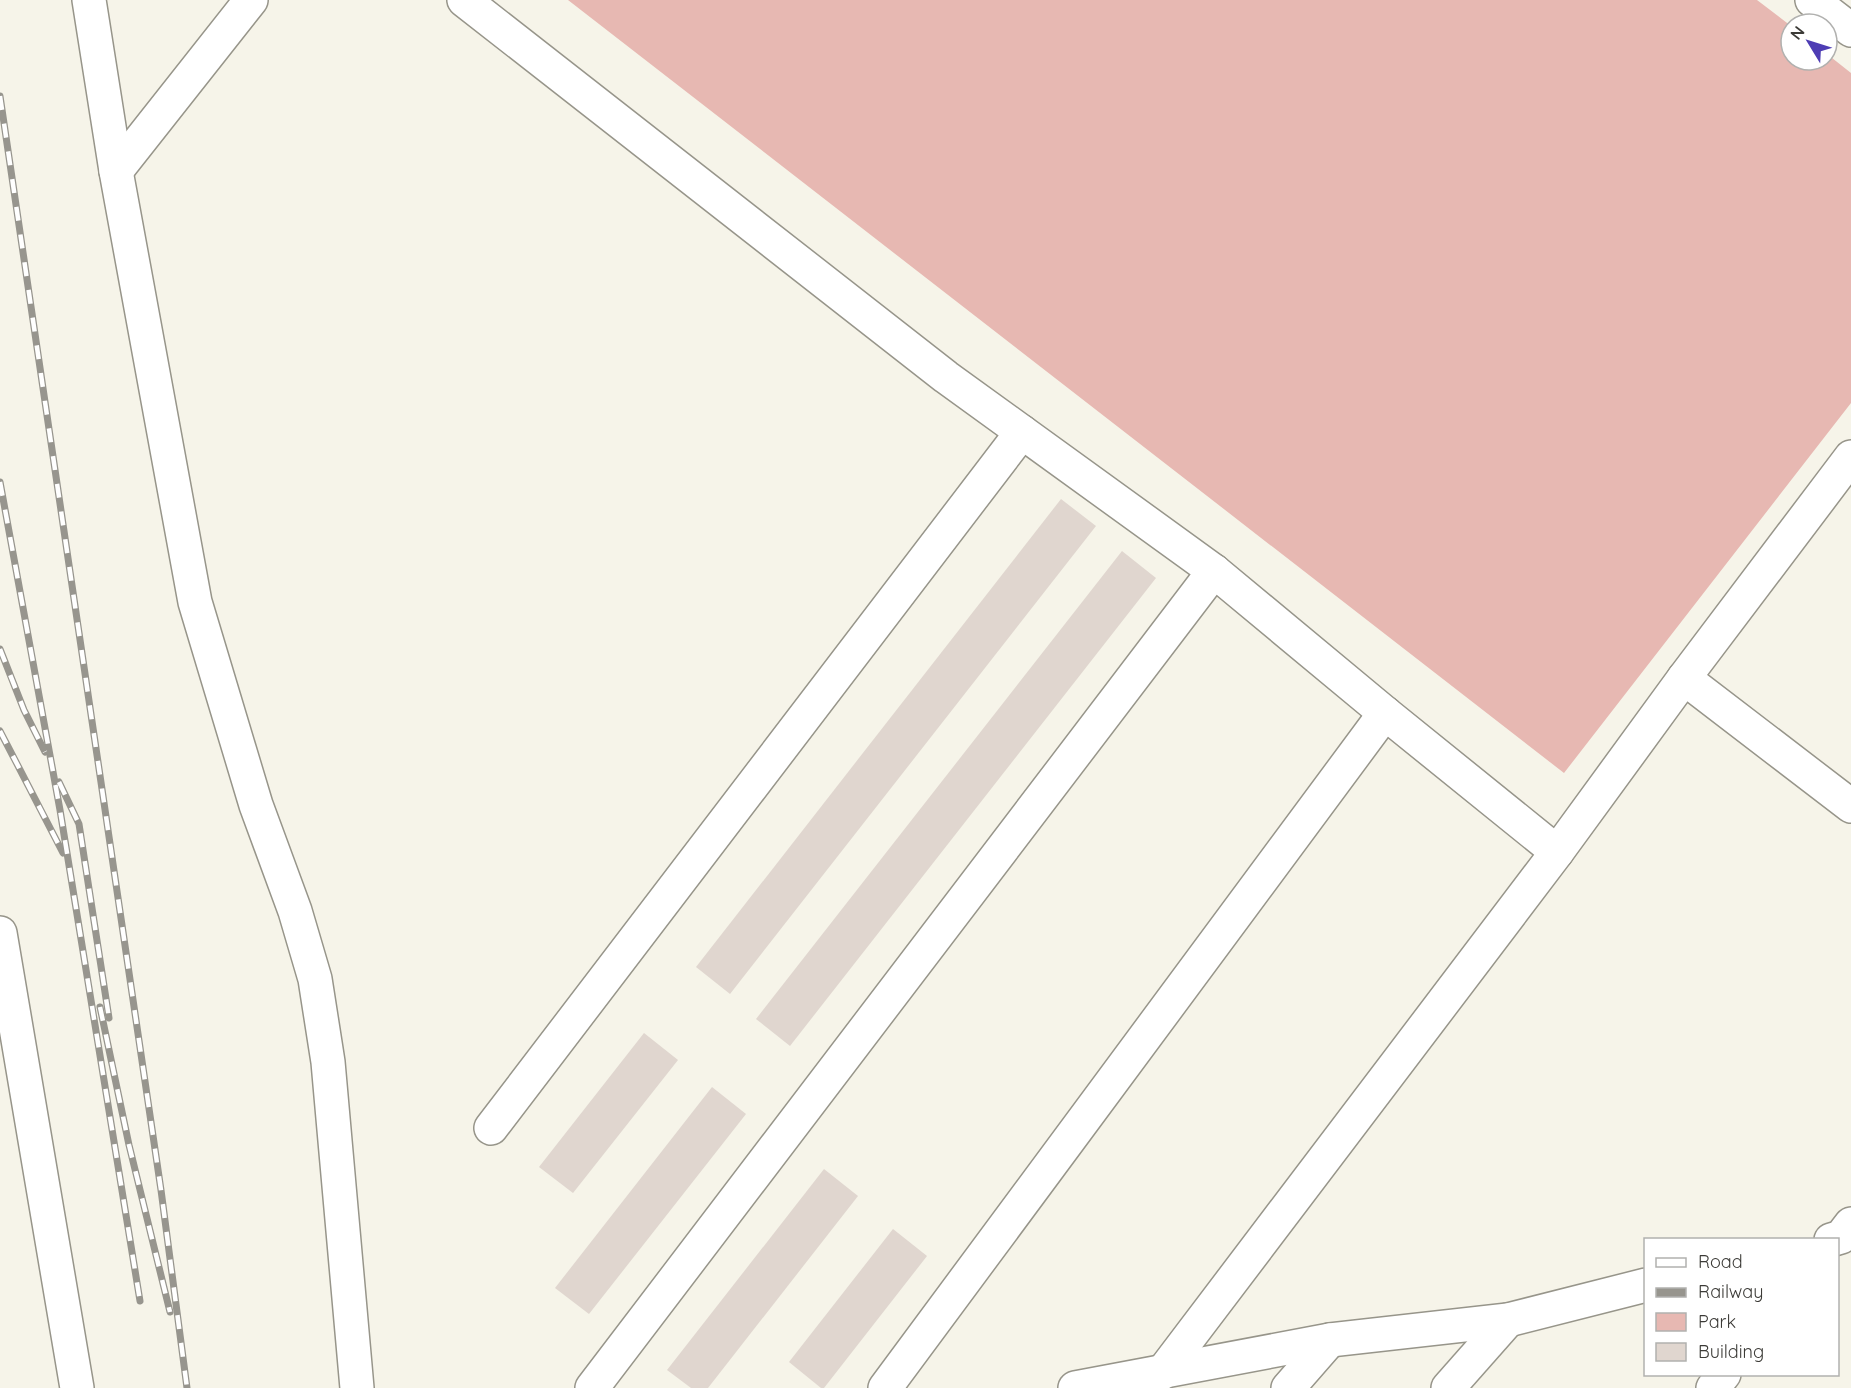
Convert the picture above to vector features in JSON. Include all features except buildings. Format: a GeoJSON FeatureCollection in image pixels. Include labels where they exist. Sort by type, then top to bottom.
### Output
{"type":"FeatureCollection","features":[{"type":"Feature","properties":{"kind":"street"},"geometry":{"type":"LineString","coordinates":[[89,0],[116,171],[195,602],[256,805],[295,911],[315,979],[328,1062],[357,1388]]}},
{"type":"Feature","properties":{"kind":"street"},"geometry":{"type":"LineString","coordinates":[[116,171],[251,0]]}},
{"type":"Feature","properties":{"kind":"street"},"geometry":{"type":"LineString","coordinates":[[464,0],[946,377],[1214,571],[1557,852]]}},
{"type":"Feature","properties":{"kind":"street"},"geometry":{"type":"LineString","coordinates":[[1812,0],[1851,30]]}},
{"type":"Feature","properties":{"kind":"street"},"geometry":{"type":"LineString","coordinates":[[491,1128],[1022,432]]}},
{"type":"Feature","properties":{"kind":"street"},"geometry":{"type":"LineString","coordinates":[[1162,1373],[1557,852],[1684,678],[1847,469]]}},
{"type":"Feature","properties":{"kind":"street"},"geometry":{"type":"LineString","coordinates":[[592,1388],[1214,571]]}},
{"type":"Feature","properties":{"kind":"street"},"geometry":{"type":"LineString","coordinates":[[1684,678],[1851,806]]}},
{"type":"Feature","properties":{"kind":"street"},"geometry":{"type":"LineString","coordinates":[[885,1388],[1385,713]]}},
{"type":"Feature","properties":{"kind":"street"},"geometry":{"type":"LineString","coordinates":[[0,933],[69,1386]]}},
{"type":"Feature","properties":{"kind":"street"},"geometry":{"type":"LineString","coordinates":[[1075,1388],[1330,1340],[1508,1320],[1644,1286]]}},
{"type":"Feature","properties":{"kind":"street"},"geometry":{"type":"LineString","coordinates":[[1448,1388],[1508,1320]]}},
{"type":"Feature","properties":{"kind":"street"},"geometry":{"type":"LineString","coordinates":[[1288,1388],[1330,1340]]}},
{"type":"Feature","properties":{"kind":"street"},"geometry":{"type":"LineString","coordinates":[[1713,1388],[1722,1376]]}},
{"type":"Feature","properties":{"kind":"green space"},"geometry":{"type":"Polygon","coordinates":[[[568,0],[1757,0],[1779,17],[1779,72],[1839,72],[1839,64],[1851,73],[1851,403],[1564,773],[568,0]]]}},
{"type":"Feature","properties":{"kind":"railway"},"geometry":{"type":"LineString","coordinates":[[0,96],[161,1190],[187,1388]]}},
{"type":"Feature","properties":{"kind":"railway"},"geometry":{"type":"LineString","coordinates":[[0,482],[60,810],[140,1301]]}},
{"type":"Feature","properties":{"kind":"railway"},"geometry":{"type":"LineString","coordinates":[[0,649],[24,710],[45,752]]}},
{"type":"Feature","properties":{"kind":"railway"},"geometry":{"type":"LineString","coordinates":[[0,731],[63,853]]}},
{"type":"Feature","properties":{"kind":"railway"},"geometry":{"type":"LineString","coordinates":[[59,782],[79,824],[109,1018]]}},
{"type":"Feature","properties":{"kind":"railway"},"geometry":{"type":"LineString","coordinates":[[100,1007],[129,1145],[170,1312]]}}]}
